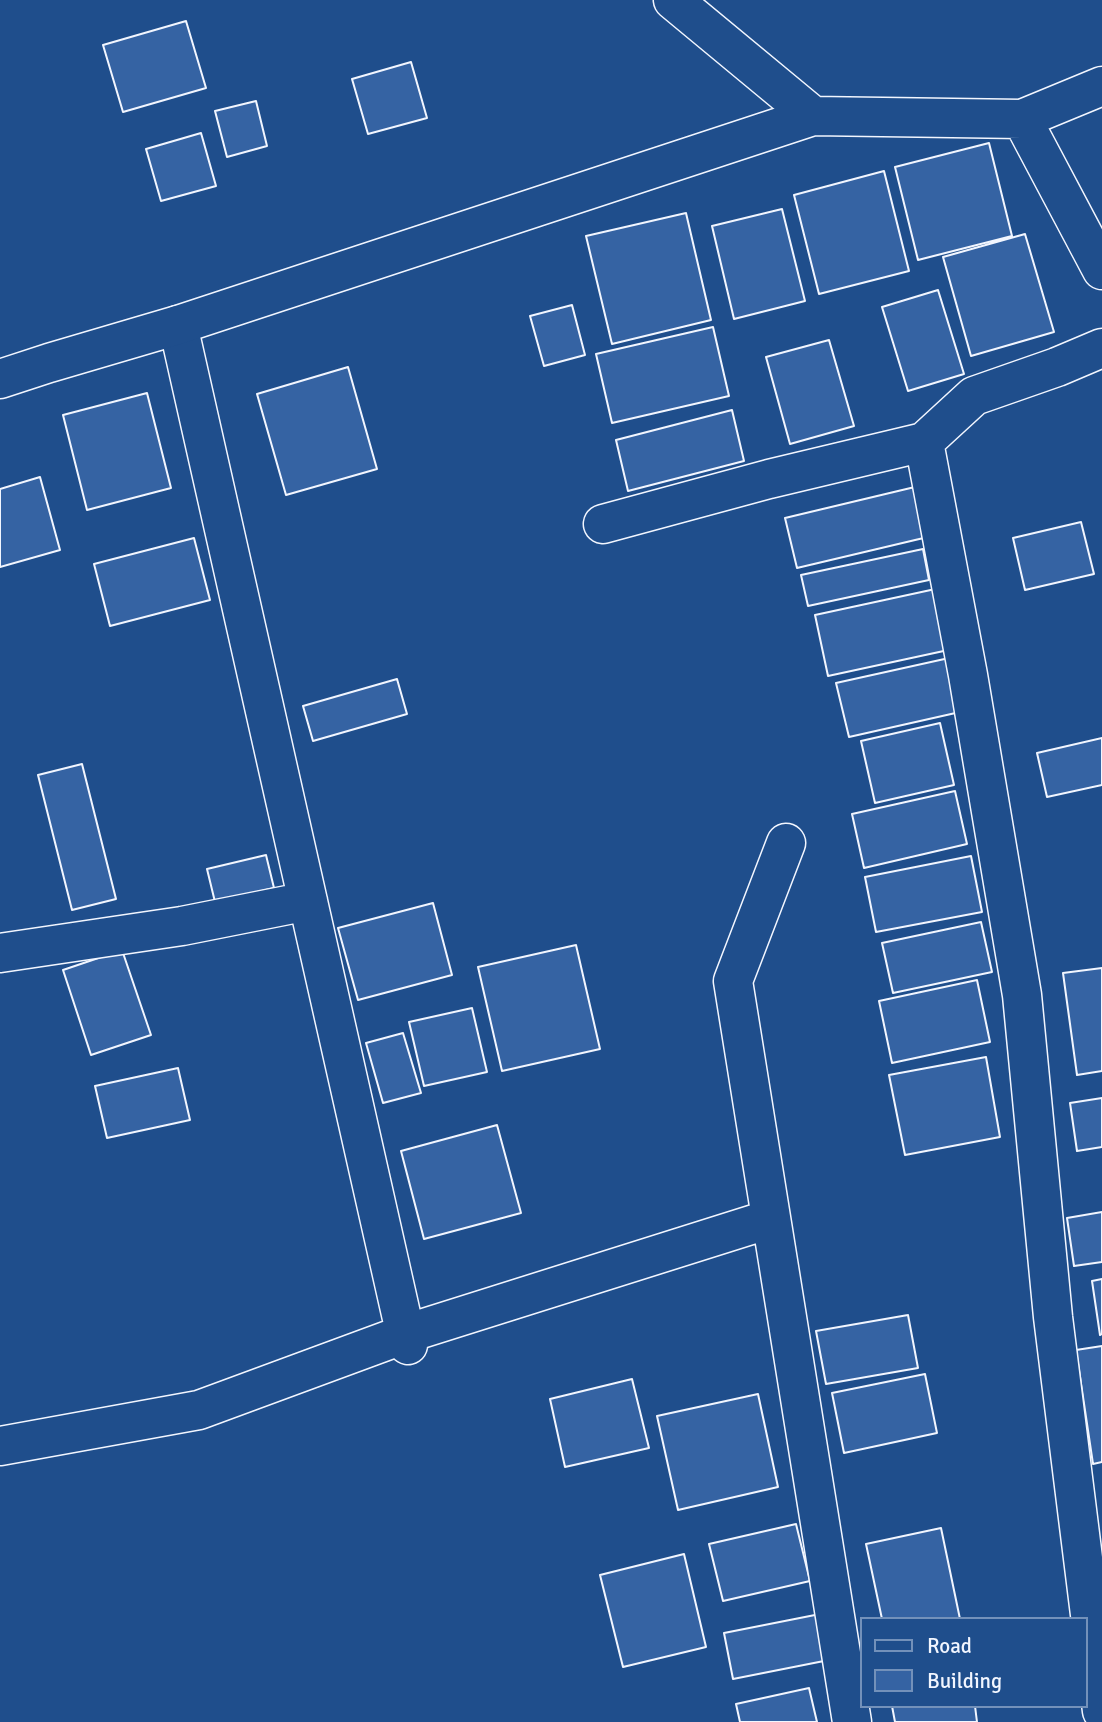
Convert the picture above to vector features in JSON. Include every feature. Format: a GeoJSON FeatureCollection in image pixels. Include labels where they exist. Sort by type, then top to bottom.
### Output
{"type":"FeatureCollection","features":[{"type":"Feature","properties":{"kind":"street"},"geometry":{"type":"LineString","coordinates":[[673,0],[813,116]]}},
{"type":"Feature","properties":{"kind":"street"},"geometry":{"type":"LineString","coordinates":[[0,379],[178,325],[813,116],[1022,119],[1102,86]]}},
{"type":"Feature","properties":{"kind":"street"},"geometry":{"type":"LineString","coordinates":[[1022,119],[1102,270]]}},
{"type":"Feature","properties":{"kind":"street"},"geometry":{"type":"LineString","coordinates":[[178,325],[406,1339]]}},
{"type":"Feature","properties":{"kind":"street"},"geometry":{"type":"LineString","coordinates":[[603,524],[769,479],[924,442],[974,396],[1102,348]]}},
{"type":"Feature","properties":{"kind":"street"},"geometry":{"type":"LineString","coordinates":[[924,442],[968,675],[1022,995],[1054,1317],[1102,1711]]}},
{"type":"Feature","properties":{"kind":"street"},"geometry":{"type":"LineString","coordinates":[[786,843],[733,981],[852,1722]]}},
{"type":"Feature","properties":{"kind":"street"},"geometry":{"type":"LineString","coordinates":[[0,953],[182,926],[307,901]]}},
{"type":"Feature","properties":{"kind":"street"},"geometry":{"type":"LineString","coordinates":[[0,1446],[199,1410],[770,1219]]}},
{"type":"Feature","properties":{"kind":"building"},"geometry":{"type":"Polygon","coordinates":[[[186,21],[206,88],[123,112],[103,45],[186,21]]]}},
{"type":"Feature","properties":{"kind":"building"},"geometry":{"type":"Polygon","coordinates":[[[411,62],[427,118],[368,134],[352,79],[411,62]]]}},
{"type":"Feature","properties":{"kind":"building"},"geometry":{"type":"Polygon","coordinates":[[[256,101],[267,146],[227,157],[215,111],[256,101]]]}},
{"type":"Feature","properties":{"kind":"building"},"geometry":{"type":"Polygon","coordinates":[[[201,133],[216,186],[161,201],[146,149],[201,133]]]}},
{"type":"Feature","properties":{"kind":"building"},"geometry":{"type":"Polygon","coordinates":[[[989,143],[1012,236],[918,260],[895,167],[989,143]]]}},
{"type":"Feature","properties":{"kind":"building"},"geometry":{"type":"Polygon","coordinates":[[[884,171],[909,271],[819,294],[794,195],[884,171]]]}},
{"type":"Feature","properties":{"kind":"building"},"geometry":{"type":"Polygon","coordinates":[[[782,209],[805,301],[734,319],[712,226],[782,209]]]}},
{"type":"Feature","properties":{"kind":"building"},"geometry":{"type":"Polygon","coordinates":[[[686,213],[711,320],[612,344],[586,236],[686,213]]]}},
{"type":"Feature","properties":{"kind":"building"},"geometry":{"type":"Polygon","coordinates":[[[1025,234],[1054,332],[971,356],[943,257],[1025,234]]]}},
{"type":"Feature","properties":{"kind":"building"},"geometry":{"type":"Polygon","coordinates":[[[938,290],[964,374],[908,391],[882,307],[938,290]]]}},
{"type":"Feature","properties":{"kind":"building"},"geometry":{"type":"Polygon","coordinates":[[[572,305],[585,355],[544,366],[530,316],[572,305]]]}},
{"type":"Feature","properties":{"kind":"building"},"geometry":{"type":"Polygon","coordinates":[[[713,327],[729,396],[612,423],[596,354],[713,327]]]}},
{"type":"Feature","properties":{"kind":"building"},"geometry":{"type":"Polygon","coordinates":[[[829,340],[854,426],[790,444],[766,357],[829,340]]]}},
{"type":"Feature","properties":{"kind":"building"},"geometry":{"type":"Polygon","coordinates":[[[348,367],[377,469],[286,495],[257,394],[348,367]]]}},
{"type":"Feature","properties":{"kind":"building"},"geometry":{"type":"Polygon","coordinates":[[[147,393],[171,488],[87,510],[63,415],[147,393]]]}},
{"type":"Feature","properties":{"kind":"building"},"geometry":{"type":"Polygon","coordinates":[[[732,410],[744,461],[628,491],[616,440],[732,410]]]}},
{"type":"Feature","properties":{"kind":"building"},"geometry":{"type":"Polygon","coordinates":[[[40,477],[60,550],[0,567],[0,489],[40,477]]]}},
{"type":"Feature","properties":{"kind":"building"},"geometry":{"type":"Polygon","coordinates":[[[919,486],[932,536],[797,568],[785,518],[919,486]]]}},
{"type":"Feature","properties":{"kind":"building"},"geometry":{"type":"Polygon","coordinates":[[[1081,522],[1094,574],[1025,590],[1013,538],[1081,522]]]}},
{"type":"Feature","properties":{"kind":"building"},"geometry":{"type":"Polygon","coordinates":[[[194,538],[210,600],[110,626],[94,564],[194,538]]]}},
{"type":"Feature","properties":{"kind":"building"},"geometry":{"type":"Polygon","coordinates":[[[923,549],[929,580],[808,606],[801,575],[923,549]]]}},
{"type":"Feature","properties":{"kind":"building"},"geometry":{"type":"Polygon","coordinates":[[[940,588],[953,649],[828,676],[815,615],[940,588]]]}},
{"type":"Feature","properties":{"kind":"building"},"geometry":{"type":"Polygon","coordinates":[[[949,658],[960,712],[849,737],[836,683],[949,658]]]}},
{"type":"Feature","properties":{"kind":"building"},"geometry":{"type":"Polygon","coordinates":[[[397,679],[407,714],[313,741],[303,706],[397,679]]]}},
{"type":"Feature","properties":{"kind":"building"},"geometry":{"type":"Polygon","coordinates":[[[940,723],[954,785],[875,803],[861,741],[940,723]]]}},
{"type":"Feature","properties":{"kind":"building"},"geometry":{"type":"Polygon","coordinates":[[[1102,738],[1102,785],[1047,797],[1037,753],[1102,738]]]}},
{"type":"Feature","properties":{"kind":"building"},"geometry":{"type":"Polygon","coordinates":[[[82,764],[116,899],[72,910],[38,775],[82,764]]]}},
{"type":"Feature","properties":{"kind":"building"},"geometry":{"type":"Polygon","coordinates":[[[955,791],[967,844],[864,868],[852,814],[955,791]]]}},
{"type":"Feature","properties":{"kind":"building"},"geometry":{"type":"Polygon","coordinates":[[[266,855],[274,888],[215,902],[207,869],[266,855]]]}},
{"type":"Feature","properties":{"kind":"building"},"geometry":{"type":"Polygon","coordinates":[[[971,856],[982,912],[876,932],[865,877],[971,856]]]}},
{"type":"Feature","properties":{"kind":"building"},"geometry":{"type":"Polygon","coordinates":[[[433,903],[452,975],[358,1000],[338,928],[433,903]]]}},
{"type":"Feature","properties":{"kind":"building"},"geometry":{"type":"Polygon","coordinates":[[[981,922],[992,972],[893,993],[882,943],[981,922]]]}},
{"type":"Feature","properties":{"kind":"building"},"geometry":{"type":"Polygon","coordinates":[[[576,945],[600,1049],[502,1071],[478,967],[576,945]]]}},
{"type":"Feature","properties":{"kind":"building"},"geometry":{"type":"Polygon","coordinates":[[[122,950],[151,1035],[91,1055],[63,970],[122,950]]]}},
{"type":"Feature","properties":{"kind":"building"},"geometry":{"type":"Polygon","coordinates":[[[1102,968],[1102,1071],[1077,1075],[1063,973],[1102,968]]]}},
{"type":"Feature","properties":{"kind":"building"},"geometry":{"type":"Polygon","coordinates":[[[977,980],[990,1042],[892,1063],[879,1001],[977,980]]]}},
{"type":"Feature","properties":{"kind":"building"},"geometry":{"type":"Polygon","coordinates":[[[472,1008],[487,1072],[424,1086],[409,1022],[472,1008]]]}},
{"type":"Feature","properties":{"kind":"building"},"geometry":{"type":"Polygon","coordinates":[[[403,1033],[421,1093],[383,1103],[366,1043],[403,1033]]]}},
{"type":"Feature","properties":{"kind":"building"},"geometry":{"type":"Polygon","coordinates":[[[986,1057],[1000,1137],[905,1155],[889,1075],[986,1057]]]}},
{"type":"Feature","properties":{"kind":"building"},"geometry":{"type":"Polygon","coordinates":[[[178,1068],[190,1120],[107,1138],[95,1086],[178,1068]]]}},
{"type":"Feature","properties":{"kind":"building"},"geometry":{"type":"Polygon","coordinates":[[[1102,1098],[1102,1147],[1077,1151],[1070,1103],[1102,1098]]]}},
{"type":"Feature","properties":{"kind":"building"},"geometry":{"type":"Polygon","coordinates":[[[497,1125],[521,1213],[424,1239],[401,1151],[497,1125]]]}},
{"type":"Feature","properties":{"kind":"building"},"geometry":{"type":"Polygon","coordinates":[[[1102,1212],[1102,1262],[1074,1266],[1067,1218],[1102,1212]]]}},
{"type":"Feature","properties":{"kind":"building"},"geometry":{"type":"Polygon","coordinates":[[[1102,1279],[1102,1334],[1100,1335],[1092,1281],[1102,1279]]]}},
{"type":"Feature","properties":{"kind":"building"},"geometry":{"type":"Polygon","coordinates":[[[908,1315],[918,1368],[826,1384],[816,1331],[908,1315]]]}},
{"type":"Feature","properties":{"kind":"building"},"geometry":{"type":"Polygon","coordinates":[[[1102,1346],[1102,1462],[1093,1464],[1076,1350],[1102,1346]]]}},
{"type":"Feature","properties":{"kind":"building"},"geometry":{"type":"Polygon","coordinates":[[[925,1374],[937,1433],[844,1453],[832,1393],[925,1374]]]}},
{"type":"Feature","properties":{"kind":"building"},"geometry":{"type":"Polygon","coordinates":[[[632,1379],[649,1448],[565,1467],[550,1399],[632,1379]]]}},
{"type":"Feature","properties":{"kind":"building"},"geometry":{"type":"Polygon","coordinates":[[[758,1394],[778,1487],[678,1510],[657,1416],[758,1394]]]}},
{"type":"Feature","properties":{"kind":"building"},"geometry":{"type":"Polygon","coordinates":[[[796,1524],[810,1581],[723,1601],[709,1544],[796,1524]]]}},
{"type":"Feature","properties":{"kind":"building"},"geometry":{"type":"Polygon","coordinates":[[[941,1528],[960,1617],[882,1617],[866,1544],[941,1528]]]}},
{"type":"Feature","properties":{"kind":"building"},"geometry":{"type":"Polygon","coordinates":[[[684,1554],[706,1647],[623,1667],[600,1575],[684,1554]]]}},
{"type":"Feature","properties":{"kind":"building"},"geometry":{"type":"Polygon","coordinates":[[[820,1614],[829,1660],[733,1679],[724,1633],[820,1614]]]}},
{"type":"Feature","properties":{"kind":"building"},"geometry":{"type":"Polygon","coordinates":[[[809,1688],[817,1722],[740,1722],[736,1704],[809,1688]]]}},
{"type":"Feature","properties":{"kind":"building"},"geometry":{"type":"Polygon","coordinates":[[[892,1708],[975,1708],[977,1722],[895,1722],[892,1708]]]}}]}
